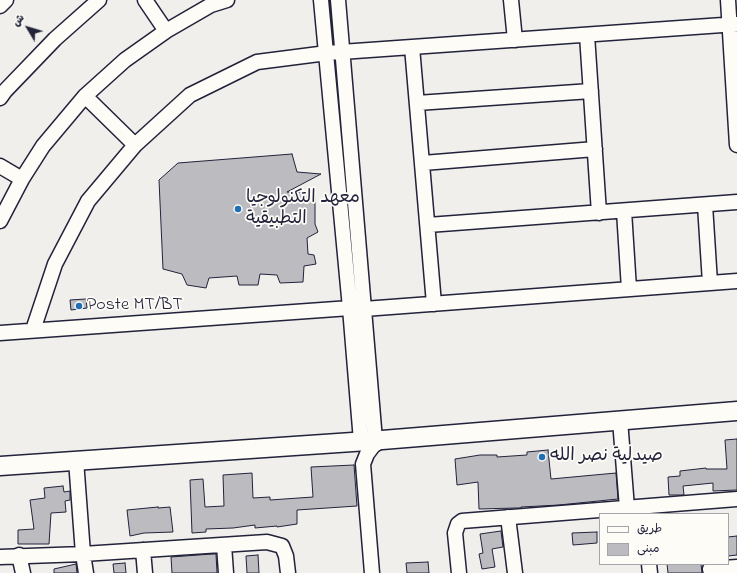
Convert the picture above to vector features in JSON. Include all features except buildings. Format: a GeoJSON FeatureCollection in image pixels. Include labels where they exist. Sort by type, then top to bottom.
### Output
{"type":"FeatureCollection","features":[{"type":"Feature","properties":{"kind":"main road"},"geometry":{"type":"LineString","coordinates":[[0,466],[372,440],[737,411]]}},
{"type":"Feature","properties":{"kind":"street"},"geometry":{"type":"LineString","coordinates":[[0,6],[6,0]]}},
{"type":"Feature","properties":{"kind":"street"},"geometry":{"type":"LineString","coordinates":[[0,98],[55,39],[99,0]]}},
{"type":"Feature","properties":{"kind":"street"},"geometry":{"type":"LineString","coordinates":[[145,0],[166,31]]}},
{"type":"Feature","properties":{"kind":"street"},"geometry":{"type":"LineString","coordinates":[[0,220],[22,179],[44,146],[85,96],[125,60],[166,31],[211,5],[227,0]]}},
{"type":"Feature","properties":{"kind":"street"},"geometry":{"type":"LineString","coordinates":[[321,0],[373,446],[367,454],[363,464],[372,573]]}},
{"type":"Feature","properties":{"kind":"street"},"geometry":{"type":"LineString","coordinates":[[338,0],[357,308]]}},
{"type":"Feature","properties":{"kind":"street"},"geometry":{"type":"LineString","coordinates":[[511,0],[515,40]]}},
{"type":"Feature","properties":{"kind":"street"},"geometry":{"type":"LineString","coordinates":[[728,0],[733,24],[737,145]]}},
{"type":"Feature","properties":{"kind":"street"},"geometry":{"type":"LineString","coordinates":[[33,330],[55,264],[88,201],[135,146],[190,95],[257,62],[327,53],[733,24]]}},
{"type":"Feature","properties":{"kind":"street"},"geometry":{"type":"LineString","coordinates":[[587,35],[599,213]]}},
{"type":"Feature","properties":{"kind":"street"},"geometry":{"type":"LineString","coordinates":[[412,47],[434,304]]}},
{"type":"Feature","properties":{"kind":"street"},"geometry":{"type":"LineString","coordinates":[[417,103],[591,91]]}},
{"type":"Feature","properties":{"kind":"street"},"geometry":{"type":"LineString","coordinates":[[85,96],[135,146]]}},
{"type":"Feature","properties":{"kind":"street"},"geometry":{"type":"LineString","coordinates":[[422,163],[595,149]]}},
{"type":"Feature","properties":{"kind":"street"},"geometry":{"type":"LineString","coordinates":[[0,166],[22,179]]}},
{"type":"Feature","properties":{"kind":"street"},"geometry":{"type":"LineString","coordinates":[[428,225],[737,202]]}},
{"type":"Feature","properties":{"kind":"street"},"geometry":{"type":"LineString","coordinates":[[705,205],[710,283]]}},
{"type":"Feature","properties":{"kind":"street"},"geometry":{"type":"LineString","coordinates":[[624,211],[629,289]]}},
{"type":"Feature","properties":{"kind":"street"},"geometry":{"type":"LineString","coordinates":[[0,333],[434,304],[737,281]]}},
{"type":"Feature","properties":{"kind":"street"},"geometry":{"type":"LineString","coordinates":[[620,420],[627,508]]}},
{"type":"Feature","properties":{"kind":"street"},"geometry":{"type":"LineString","coordinates":[[342,442],[354,452],[363,464]]}},
{"type":"Feature","properties":{"kind":"street"},"geometry":{"type":"LineString","coordinates":[[76,460],[83,554],[86,573]]}},
{"type":"Feature","properties":{"kind":"street"},"geometry":{"type":"LineString","coordinates":[[459,573],[455,533],[458,524],[462,521],[627,508],[647,510],[703,508],[737,499]]}},
{"type":"Feature","properties":{"kind":"street"},"geometry":{"type":"LineString","coordinates":[[508,517],[515,573]]}},
{"type":"Feature","properties":{"kind":"street"},"geometry":{"type":"LineString","coordinates":[[0,557],[19,555],[83,554],[267,542],[282,546],[285,552],[288,573]]}},
{"type":"Feature","properties":{"kind":"street"},"geometry":{"type":"LineString","coordinates":[[224,545],[226,573]]}},
{"type":"Feature","properties":{"kind":"street"},"geometry":{"type":"LineString","coordinates":[[144,550],[145,573]]}},
{"type":"Feature","properties":{"kind":"street"},"geometry":{"type":"LineString","coordinates":[[19,555],[24,573]]}},
{"type":"Feature","properties":{"kind":"street"},"geometry":{"type":"LineString","coordinates":[[710,569],[737,567]]}},
{"type":"Feature","properties":{"kind":"place","name":"معهد التكنولوجيا التطبيقية"},"geometry":{"type":"Point","coordinates":[238,209]}},
{"type":"Feature","properties":{"kind":"place","name":"Poste MT/BT"},"geometry":{"type":"Point","coordinates":[79,306]}},
{"type":"Feature","properties":{"kind":"place","name":"صيدلية نصر الله"},"geometry":{"type":"Point","coordinates":[542,457]}}]}
